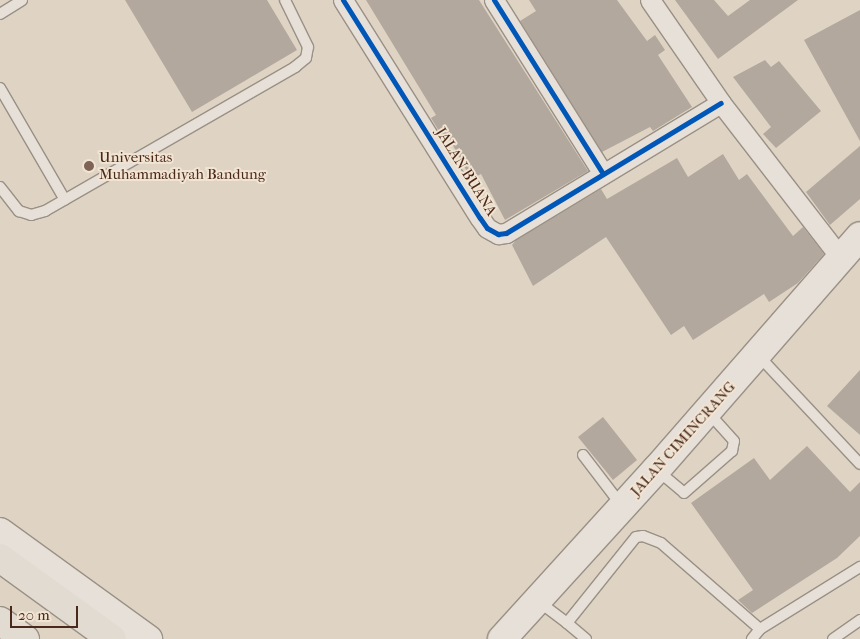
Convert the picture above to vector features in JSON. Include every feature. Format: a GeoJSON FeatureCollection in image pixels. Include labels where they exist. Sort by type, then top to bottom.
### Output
{"type":"FeatureCollection","features":[{"type":"Feature","properties":{"kind":"highway"},"geometry":{"type":"LineString","coordinates":[[0,558],[112,639]]}},
{"type":"Feature","properties":{"kind":"highway"},"geometry":{"type":"LineString","coordinates":[[0,621],[25,639]]}},
{"type":"Feature","properties":{"kind":"main road","name":"JALAN CIMINCRANG"},"geometry":{"type":"LineString","coordinates":[[502,639],[656,470],[860,236]]}},
{"type":"Feature","properties":{"kind":"main road"},"geometry":{"type":"LineString","coordinates":[[0,532],[148,639]]}},
{"type":"Feature","properties":{"kind":"street","name":"JALAN BUANA"},"geometry":{"type":"LineString","coordinates":[[343,0],[487,228],[506,233],[721,103]]}},
{"type":"Feature","properties":{"kind":"street"},"geometry":{"type":"LineString","coordinates":[[494,0],[603,174]]}},
{"type":"Feature","properties":{"kind":"street"},"geometry":{"type":"LineString","coordinates":[[650,0],[721,103],[841,258]]}},
{"type":"Feature","properties":{"kind":"lane"},"geometry":{"type":"LineString","coordinates":[[0,14],[22,0]]}},
{"type":"Feature","properties":{"kind":"lane"},"geometry":{"type":"LineString","coordinates":[[0,187],[19,211],[31,215],[64,200],[306,58],[308,47],[304,33],[285,0]]}},
{"type":"Feature","properties":{"kind":"lane"},"geometry":{"type":"LineString","coordinates":[[0,88],[64,200]]}},
{"type":"Feature","properties":{"kind":"lane"},"geometry":{"type":"LineString","coordinates":[[758,354],[860,464]]}},
{"type":"Feature","properties":{"kind":"lane"},"geometry":{"type":"LineString","coordinates":[[656,470],[684,493],[732,451],[734,441],[708,411]]}},
{"type":"Feature","properties":{"kind":"lane"},"geometry":{"type":"LineString","coordinates":[[583,455],[622,507]]}},
{"type":"Feature","properties":{"kind":"lane"},"geometry":{"type":"LineString","coordinates":[[567,623],[636,537],[643,536],[661,543],[760,629]]}},
{"type":"Feature","properties":{"kind":"lane"},"geometry":{"type":"LineString","coordinates":[[752,639],[760,629],[860,567]]}},
{"type":"Feature","properties":{"kind":"lane"},"geometry":{"type":"LineString","coordinates":[[537,600],[586,639]]}},
{"type":"Feature","properties":{"kind":"lane"},"geometry":{"type":"LineString","coordinates":[[833,639],[860,620]]}},
{"type":"Feature","properties":{"kind":"building"},"geometry":{"type":"Polygon","coordinates":[[[125,0],[267,0],[297,50],[192,112],[125,0]]]}},
{"type":"Feature","properties":{"kind":"building"},"geometry":{"type":"Polygon","coordinates":[[[366,0],[479,0],[588,171],[505,220],[481,174],[471,179],[449,138],[445,141],[431,118],[436,115],[366,0]]]}},
{"type":"Feature","properties":{"kind":"building"},"geometry":{"type":"Polygon","coordinates":[[[529,0],[617,0],[647,41],[655,35],[665,50],[658,55],[692,107],[653,131],[650,127],[602,152],[520,21],[536,11],[529,0]]]}},
{"type":"Feature","properties":{"kind":"building"},"geometry":{"type":"Polygon","coordinates":[[[675,0],[714,0],[728,16],[750,0],[798,0],[718,59],[675,0]]]}},
{"type":"Feature","properties":{"kind":"building"},"geometry":{"type":"Polygon","coordinates":[[[860,10],[860,141],[804,40],[860,10]]]}},
{"type":"Feature","properties":{"kind":"building"},"geometry":{"type":"Polygon","coordinates":[[[765,60],[771,67],[779,61],[821,111],[776,148],[763,134],[771,127],[733,77],[765,60]]]}},
{"type":"Feature","properties":{"kind":"building"},"geometry":{"type":"Polygon","coordinates":[[[860,146],[860,199],[830,225],[806,192],[860,146]]]}},
{"type":"Feature","properties":{"kind":"building"},"geometry":{"type":"Polygon","coordinates":[[[723,154],[739,180],[747,174],[793,236],[803,227],[824,254],[798,283],[769,302],[764,294],[693,340],[684,326],[671,335],[606,237],[533,286],[512,245],[516,240],[601,189],[607,199],[677,158],[688,177],[723,154]]]}},
{"type":"Feature","properties":{"kind":"building"},"geometry":{"type":"Polygon","coordinates":[[[860,370],[860,435],[827,406],[860,370]]]}},
{"type":"Feature","properties":{"kind":"building"},"geometry":{"type":"Polygon","coordinates":[[[603,417],[637,460],[613,480],[578,437],[603,417]]]}},
{"type":"Feature","properties":{"kind":"building"},"geometry":{"type":"Polygon","coordinates":[[[807,446],[850,492],[860,482],[860,536],[837,558],[752,613],[738,600],[753,590],[691,503],[754,458],[770,480],[807,446]]]}},
{"type":"Feature","properties":{"kind":"cycle path"},"geometry":{"type":"LineString","coordinates":[[343,0],[480,218],[487,228],[498,234],[506,233],[721,103]]}},
{"type":"Feature","properties":{"kind":"cycle path"},"geometry":{"type":"LineString","coordinates":[[494,0],[603,174]]}},
{"type":"Feature","properties":{"kind":"place","name":"Universitas Muhammadiyah Bandung"},"geometry":{"type":"Point","coordinates":[89,166]}}]}
